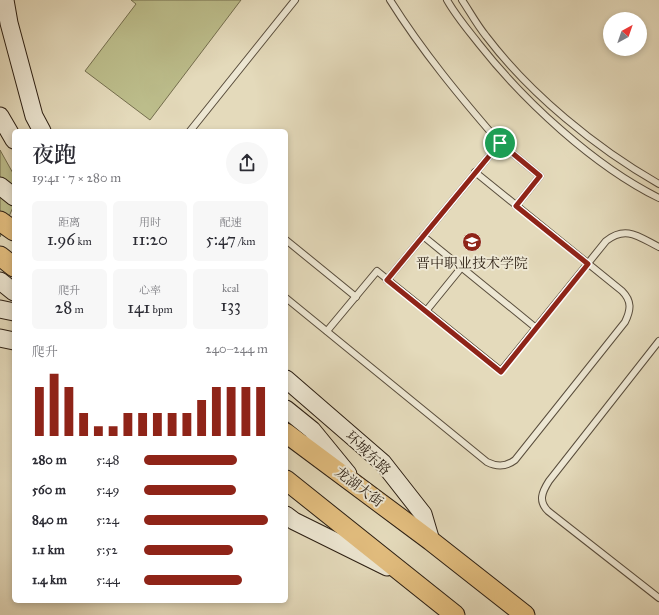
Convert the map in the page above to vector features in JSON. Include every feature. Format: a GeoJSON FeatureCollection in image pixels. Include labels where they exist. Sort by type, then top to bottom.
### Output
{"type":"FeatureCollection","features":[{"type":"Feature","properties":{"kind":"main road"},"geometry":{"type":"LineString","coordinates":[[5,0],[9,23],[34,116],[41,129]]}},
{"type":"Feature","properties":{"kind":"main road"},"geometry":{"type":"LineString","coordinates":[[0,116],[12,137]]}},
{"type":"Feature","properties":{"kind":"main road"},"geometry":{"type":"LineString","coordinates":[[0,186],[12,195]]}},
{"type":"Feature","properties":{"kind":"main road"},"geometry":{"type":"LineString","coordinates":[[0,221],[12,230]]}},
{"type":"Feature","properties":{"kind":"main road"},"geometry":{"type":"LineString","coordinates":[[0,256],[12,265]]}},
{"type":"Feature","properties":{"kind":"main road"},"geometry":{"type":"LineString","coordinates":[[0,282],[12,291]]}},
{"type":"Feature","properties":{"kind":"main road"},"geometry":{"type":"LineString","coordinates":[[0,309],[12,312]]}},
{"type":"Feature","properties":{"kind":"main road"},"geometry":{"type":"LineString","coordinates":[[0,338],[12,341]]}},
{"type":"Feature","properties":{"kind":"main road","name":"环城东路"},"geometry":{"type":"LineString","coordinates":[[288,381],[383,463],[423,514],[431,541]]}},
{"type":"Feature","properties":{"kind":"main road"},"geometry":{"type":"LineString","coordinates":[[288,411],[312,430],[358,487]]}},
{"type":"Feature","properties":{"kind":"main road","name":"龙湖大街"},"geometry":{"type":"LineString","coordinates":[[288,434],[431,541],[525,615]]}},
{"type":"Feature","properties":{"kind":"main road"},"geometry":{"type":"LineString","coordinates":[[288,482],[456,615]]}},
{"type":"Feature","properties":{"kind":"main road"},"geometry":{"type":"LineString","coordinates":[[288,490],[325,511]]}},
{"type":"Feature","properties":{"kind":"main road"},"geometry":{"type":"LineString","coordinates":[[288,516],[294,521],[409,578]]}},
{"type":"Feature","properties":{"kind":"lane"},"geometry":{"type":"LineString","coordinates":[[192,129],[295,0]]}},
{"type":"Feature","properties":{"kind":"lane"},"geometry":{"type":"LineString","coordinates":[[390,0],[409,30],[449,84],[500,143],[540,176],[516,206]]}},
{"type":"Feature","properties":{"kind":"lane"},"geometry":{"type":"LineString","coordinates":[[447,0],[454,13],[498,68],[537,108],[584,148],[641,189],[659,198]]}},
{"type":"Feature","properties":{"kind":"lane"},"geometry":{"type":"LineString","coordinates":[[462,0],[486,36],[531,87],[582,131],[630,168],[659,184]]}},
{"type":"Feature","properties":{"kind":"lane"},"geometry":{"type":"LineString","coordinates":[[387,280],[500,143]]}},
{"type":"Feature","properties":{"kind":"lane"},"geometry":{"type":"LineString","coordinates":[[288,300],[487,462],[502,466],[509,465],[515,460],[625,322],[629,315],[630,302],[627,296],[475,172]]}},
{"type":"Feature","properties":{"kind":"lane"},"geometry":{"type":"LineString","coordinates":[[327,331],[377,271],[501,372],[606,241],[621,232],[628,232],[659,246]]}},
{"type":"Feature","properties":{"kind":"lane"},"geometry":{"type":"LineString","coordinates":[[423,236],[536,328]]}},
{"type":"Feature","properties":{"kind":"lane"},"geometry":{"type":"LineString","coordinates":[[288,242],[356,297]]}},
{"type":"Feature","properties":{"kind":"lane"},"geometry":{"type":"LineString","coordinates":[[426,311],[461,268]]}},
{"type":"Feature","properties":{"kind":"lane"},"geometry":{"type":"LineString","coordinates":[[659,342],[549,481],[541,498],[542,505],[548,511],[659,598]]}},
{"type":"Feature","properties":{"kind":"green space"},"geometry":{"type":"Polygon","coordinates":[[[131,0],[241,0],[150,120],[85,71],[136,4],[131,0]]]}},
{"type":"Feature","properties":{"kind":"green space"},"geometry":{"type":"Polygon","coordinates":[[[0,150],[12,171],[12,210],[0,237],[0,150]]]}},
{"type":"Feature","properties":{"kind":"place","name":"晋中职业技术学院"},"geometry":{"type":"Point","coordinates":[472,242]}},
{"type":"Feature","properties":{"kind":"route"},"geometry":{"type":"LineString","coordinates":[[500,143],[540,176],[516,206],[588,264],[501,372],[387,280],[500,143]]}}]}
